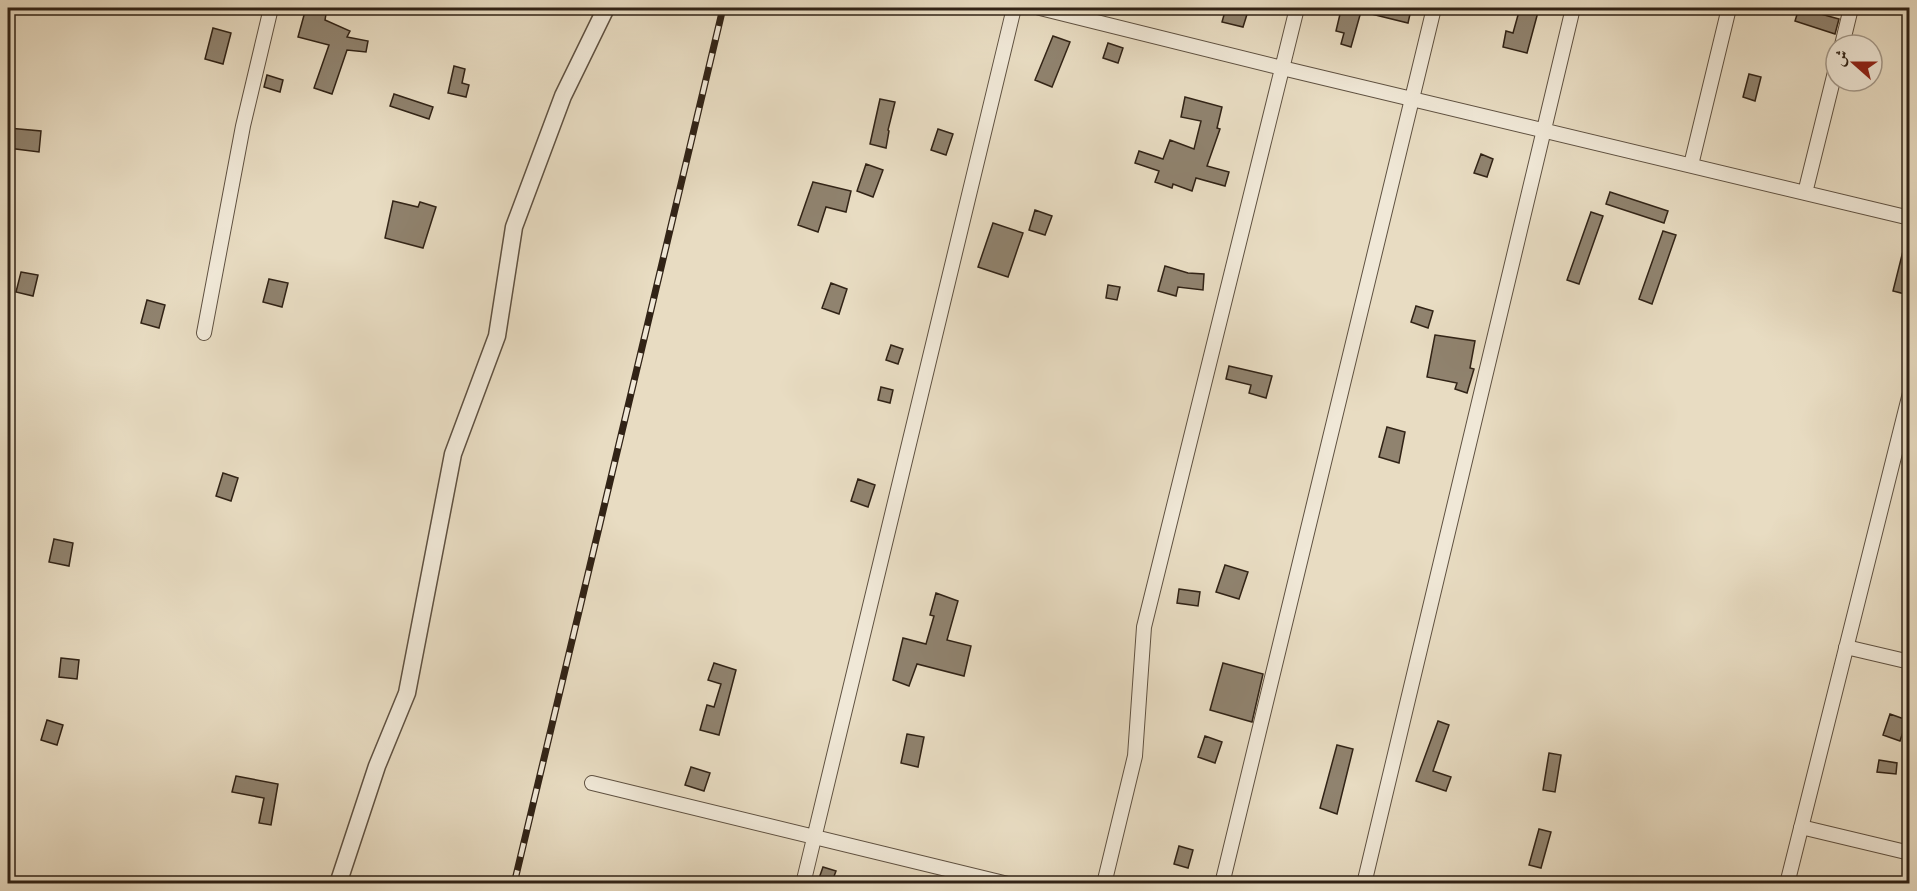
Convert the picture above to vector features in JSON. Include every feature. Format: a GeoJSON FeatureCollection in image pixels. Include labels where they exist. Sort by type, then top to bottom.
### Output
{"type":"FeatureCollection","features":[{"type":"Feature","properties":{"kind":"street"},"geometry":{"type":"LineString","coordinates":[[204,333],[243,126],[271,8]]}},
{"type":"Feature","properties":{"kind":"street"},"geometry":{"type":"LineString","coordinates":[[338,884],[376,766],[407,693],[453,454],[497,336],[514,227],[563,96],[606,8]]}},
{"type":"Feature","properties":{"kind":"street"},"geometry":{"type":"LineString","coordinates":[[803,884],[1014,8]]}},
{"type":"Feature","properties":{"kind":"street"},"geometry":{"type":"LineString","coordinates":[[1040,8],[1910,218]]}},
{"type":"Feature","properties":{"kind":"street"},"geometry":{"type":"LineString","coordinates":[[1104,884],[1135,756],[1144,627],[1297,8]]}},
{"type":"Feature","properties":{"kind":"street"},"geometry":{"type":"LineString","coordinates":[[1222,884],[1434,8]]}},
{"type":"Feature","properties":{"kind":"street"},"geometry":{"type":"LineString","coordinates":[[1364,884],[1573,8]]}},
{"type":"Feature","properties":{"kind":"street"},"geometry":{"type":"LineString","coordinates":[[1691,165],[1729,8]]}},
{"type":"Feature","properties":{"kind":"street"},"geometry":{"type":"LineString","coordinates":[[1845,33],[1851,8]]}},
{"type":"Feature","properties":{"kind":"street"},"geometry":{"type":"LineString","coordinates":[[1805,193],[1830,93]]}},
{"type":"Feature","properties":{"kind":"street"},"geometry":{"type":"LineString","coordinates":[[1787,884],[1910,393]]}},
{"type":"Feature","properties":{"kind":"street"},"geometry":{"type":"LineString","coordinates":[[1846,647],[1910,662]]}},
{"type":"Feature","properties":{"kind":"street"},"geometry":{"type":"LineString","coordinates":[[592,783],[1008,884]]}},
{"type":"Feature","properties":{"kind":"street"},"geometry":{"type":"LineString","coordinates":[[1801,827],[1910,853]]}},
{"type":"Feature","properties":{"kind":"building"},"geometry":{"type":"Polygon","coordinates":[[[306,8],[326,14],[325,20],[350,31],[347,37],[368,41],[366,52],[347,50],[332,94],[314,88],[329,45],[298,37],[306,8]]]}},
{"type":"Feature","properties":{"kind":"building"},"geometry":{"type":"Polygon","coordinates":[[[1226,8],[1249,8],[1243,27],[1222,22],[1226,8]]]}},
{"type":"Feature","properties":{"kind":"building"},"geometry":{"type":"Polygon","coordinates":[[[1350,8],[1362,8],[1351,47],[1341,44],[1344,33],[1336,31],[1341,10],[1349,12],[1350,8]]]}},
{"type":"Feature","properties":{"kind":"building"},"geometry":{"type":"Polygon","coordinates":[[[1364,8],[1411,10],[1408,23],[1363,12],[1364,8]]]}},
{"type":"Feature","properties":{"kind":"building"},"geometry":{"type":"Polygon","coordinates":[[[1520,8],[1538,12],[1527,53],[1503,47],[1506,31],[1513,33],[1520,8]]]}},
{"type":"Feature","properties":{"kind":"building"},"geometry":{"type":"Polygon","coordinates":[[[1799,8],[1839,19],[1835,33],[1795,21],[1799,8]]]}},
{"type":"Feature","properties":{"kind":"building"},"geometry":{"type":"Polygon","coordinates":[[[213,28],[231,33],[223,64],[205,59],[213,28]]]}},
{"type":"Feature","properties":{"kind":"building"},"geometry":{"type":"Polygon","coordinates":[[[1053,36],[1070,42],[1052,87],[1035,80],[1053,36]]]}},
{"type":"Feature","properties":{"kind":"building"},"geometry":{"type":"Polygon","coordinates":[[[1108,43],[1123,48],[1118,63],[1103,58],[1108,43]]]}},
{"type":"Feature","properties":{"kind":"building"},"geometry":{"type":"Polygon","coordinates":[[[454,66],[465,69],[462,83],[469,85],[466,97],[448,93],[454,66]]]}},
{"type":"Feature","properties":{"kind":"building"},"geometry":{"type":"Polygon","coordinates":[[[1749,74],[1761,77],[1755,101],[1743,97],[1749,74]]]}},
{"type":"Feature","properties":{"kind":"building"},"geometry":{"type":"Polygon","coordinates":[[[267,75],[283,80],[280,92],[264,87],[267,75]]]}},
{"type":"Feature","properties":{"kind":"building"},"geometry":{"type":"Polygon","coordinates":[[[394,94],[433,107],[429,119],[390,106],[394,94]]]}},
{"type":"Feature","properties":{"kind":"building"},"geometry":{"type":"Polygon","coordinates":[[[1185,97],[1222,107],[1217,128],[1220,129],[1207,166],[1229,172],[1225,186],[1196,178],[1192,191],[1173,184],[1172,188],[1155,182],[1159,171],[1135,163],[1139,151],[1163,159],[1170,140],[1194,149],[1201,121],[1181,117],[1185,97]]]}},
{"type":"Feature","properties":{"kind":"building"},"geometry":{"type":"Polygon","coordinates":[[[880,99],[895,102],[886,148],[870,144],[880,99]]]}},
{"type":"Feature","properties":{"kind":"building"},"geometry":{"type":"Polygon","coordinates":[[[8,128],[41,131],[39,152],[8,148],[8,128]]]}},
{"type":"Feature","properties":{"kind":"building"},"geometry":{"type":"Polygon","coordinates":[[[938,129],[953,134],[946,155],[931,150],[938,129]]]}},
{"type":"Feature","properties":{"kind":"building"},"geometry":{"type":"Polygon","coordinates":[[[1481,154],[1493,159],[1487,177],[1474,173],[1481,154]]]}},
{"type":"Feature","properties":{"kind":"building"},"geometry":{"type":"Polygon","coordinates":[[[866,164],[883,170],[873,197],[857,191],[866,164]]]}},
{"type":"Feature","properties":{"kind":"building"},"geometry":{"type":"Polygon","coordinates":[[[813,182],[851,191],[846,212],[826,207],[818,232],[798,225],[813,182]]]}},
{"type":"Feature","properties":{"kind":"building"},"geometry":{"type":"Polygon","coordinates":[[[1610,192],[1668,211],[1664,223],[1606,204],[1610,192]]]}},
{"type":"Feature","properties":{"kind":"building"},"geometry":{"type":"Polygon","coordinates":[[[393,201],[418,207],[420,202],[436,207],[423,248],[385,238],[393,201]]]}},
{"type":"Feature","properties":{"kind":"building"},"geometry":{"type":"Polygon","coordinates":[[[1035,210],[1052,216],[1045,235],[1029,230],[1035,210]]]}},
{"type":"Feature","properties":{"kind":"building"},"geometry":{"type":"Polygon","coordinates":[[[1591,212],[1603,216],[1579,284],[1567,280],[1591,212]]]}},
{"type":"Feature","properties":{"kind":"building"},"geometry":{"type":"Polygon","coordinates":[[[993,223],[1023,233],[1008,277],[978,267],[993,223]]]}},
{"type":"Feature","properties":{"kind":"building"},"geometry":{"type":"Polygon","coordinates":[[[1663,231],[1676,235],[1652,304],[1639,299],[1663,231]]]}},
{"type":"Feature","properties":{"kind":"building"},"geometry":{"type":"Polygon","coordinates":[[[1905,243],[1910,244],[1910,275],[1905,294],[1893,291],[1905,243]]]}},
{"type":"Feature","properties":{"kind":"building"},"geometry":{"type":"Polygon","coordinates":[[[1165,266],[1188,273],[1204,274],[1203,290],[1178,287],[1176,296],[1158,291],[1165,266]]]}},
{"type":"Feature","properties":{"kind":"building"},"geometry":{"type":"Polygon","coordinates":[[[21,272],[38,275],[33,296],[16,292],[21,272]]]}},
{"type":"Feature","properties":{"kind":"building"},"geometry":{"type":"Polygon","coordinates":[[[269,279],[288,283],[282,307],[263,302],[269,279]]]}},
{"type":"Feature","properties":{"kind":"building"},"geometry":{"type":"Polygon","coordinates":[[[831,283],[847,289],[839,314],[822,308],[831,283]]]}},
{"type":"Feature","properties":{"kind":"building"},"geometry":{"type":"Polygon","coordinates":[[[1108,285],[1120,287],[1117,300],[1106,298],[1108,285]]]}},
{"type":"Feature","properties":{"kind":"building"},"geometry":{"type":"Polygon","coordinates":[[[147,300],[165,305],[159,328],[141,323],[147,300]]]}},
{"type":"Feature","properties":{"kind":"building"},"geometry":{"type":"Polygon","coordinates":[[[1416,306],[1433,311],[1428,328],[1411,322],[1416,306]]]}},
{"type":"Feature","properties":{"kind":"building"},"geometry":{"type":"Polygon","coordinates":[[[1435,335],[1475,341],[1470,368],[1474,369],[1467,393],[1455,389],[1457,383],[1427,377],[1435,335]]]}},
{"type":"Feature","properties":{"kind":"building"},"geometry":{"type":"Polygon","coordinates":[[[891,345],[903,349],[898,364],[886,360],[891,345]]]}},
{"type":"Feature","properties":{"kind":"building"},"geometry":{"type":"Polygon","coordinates":[[[1229,366],[1272,376],[1266,398],[1249,393],[1251,385],[1226,379],[1229,366]]]}},
{"type":"Feature","properties":{"kind":"building"},"geometry":{"type":"Polygon","coordinates":[[[881,387],[893,390],[890,403],[878,400],[881,387]]]}},
{"type":"Feature","properties":{"kind":"building"},"geometry":{"type":"Polygon","coordinates":[[[1387,427],[1405,432],[1399,463],[1379,457],[1387,427]]]}},
{"type":"Feature","properties":{"kind":"building"},"geometry":{"type":"Polygon","coordinates":[[[223,473],[238,478],[231,501],[216,496],[223,473]]]}},
{"type":"Feature","properties":{"kind":"building"},"geometry":{"type":"Polygon","coordinates":[[[858,479],[875,485],[868,507],[851,501],[858,479]]]}},
{"type":"Feature","properties":{"kind":"building"},"geometry":{"type":"Polygon","coordinates":[[[54,539],[73,543],[69,566],[49,562],[54,539]]]}},
{"type":"Feature","properties":{"kind":"building"},"geometry":{"type":"Polygon","coordinates":[[[1225,565],[1248,572],[1239,599],[1216,592],[1225,565]]]}},
{"type":"Feature","properties":{"kind":"building"},"geometry":{"type":"Polygon","coordinates":[[[1179,589],[1200,592],[1198,606],[1177,603],[1179,589]]]}},
{"type":"Feature","properties":{"kind":"building"},"geometry":{"type":"Polygon","coordinates":[[[936,593],[958,601],[947,640],[971,646],[964,676],[917,664],[909,686],[893,680],[903,638],[926,644],[934,616],[930,615],[936,593]]]}},
{"type":"Feature","properties":{"kind":"building"},"geometry":{"type":"Polygon","coordinates":[[[61,658],[79,660],[77,679],[59,677],[61,658]]]}},
{"type":"Feature","properties":{"kind":"building"},"geometry":{"type":"Polygon","coordinates":[[[714,663],[736,670],[719,735],[700,730],[707,705],[714,707],[721,684],[708,680],[714,663]]]}},
{"type":"Feature","properties":{"kind":"building"},"geometry":{"type":"Polygon","coordinates":[[[1223,663],[1263,674],[1252,722],[1210,710],[1223,663]]]}},
{"type":"Feature","properties":{"kind":"building"},"geometry":{"type":"Polygon","coordinates":[[[1890,714],[1907,720],[1900,741],[1883,735],[1890,714]]]}},
{"type":"Feature","properties":{"kind":"building"},"geometry":{"type":"Polygon","coordinates":[[[47,720],[63,725],[57,745],[41,740],[47,720]]]}},
{"type":"Feature","properties":{"kind":"building"},"geometry":{"type":"Polygon","coordinates":[[[1438,721],[1449,725],[1433,771],[1451,777],[1446,791],[1416,781],[1438,721]]]}},
{"type":"Feature","properties":{"kind":"building"},"geometry":{"type":"Polygon","coordinates":[[[907,734],[924,737],[918,767],[901,763],[907,734]]]}},
{"type":"Feature","properties":{"kind":"building"},"geometry":{"type":"Polygon","coordinates":[[[1205,736],[1222,742],[1215,763],[1198,757],[1205,736]]]}},
{"type":"Feature","properties":{"kind":"building"},"geometry":{"type":"Polygon","coordinates":[[[1337,745],[1353,749],[1337,814],[1320,808],[1337,745]]]}},
{"type":"Feature","properties":{"kind":"building"},"geometry":{"type":"Polygon","coordinates":[[[1549,753],[1561,755],[1555,792],[1543,790],[1549,753]]]}},
{"type":"Feature","properties":{"kind":"building"},"geometry":{"type":"Polygon","coordinates":[[[1879,760],[1897,763],[1896,774],[1877,772],[1879,760]]]}},
{"type":"Feature","properties":{"kind":"building"},"geometry":{"type":"Polygon","coordinates":[[[691,767],[710,773],[704,791],[685,785],[691,767]]]}},
{"type":"Feature","properties":{"kind":"building"},"geometry":{"type":"Polygon","coordinates":[[[236,776],[278,784],[271,825],[259,823],[264,798],[232,792],[236,776]]]}},
{"type":"Feature","properties":{"kind":"building"},"geometry":{"type":"Polygon","coordinates":[[[1539,829],[1551,832],[1541,868],[1529,865],[1539,829]]]}},
{"type":"Feature","properties":{"kind":"building"},"geometry":{"type":"Polygon","coordinates":[[[1179,846],[1193,850],[1188,868],[1174,864],[1179,846]]]}},
{"type":"Feature","properties":{"kind":"building"},"geometry":{"type":"Polygon","coordinates":[[[823,867],[836,871],[831,884],[817,884],[823,867]]]}},
{"type":"Feature","properties":{"kind":"railway"},"geometry":{"type":"LineString","coordinates":[[514,884],[723,8]]}}]}
